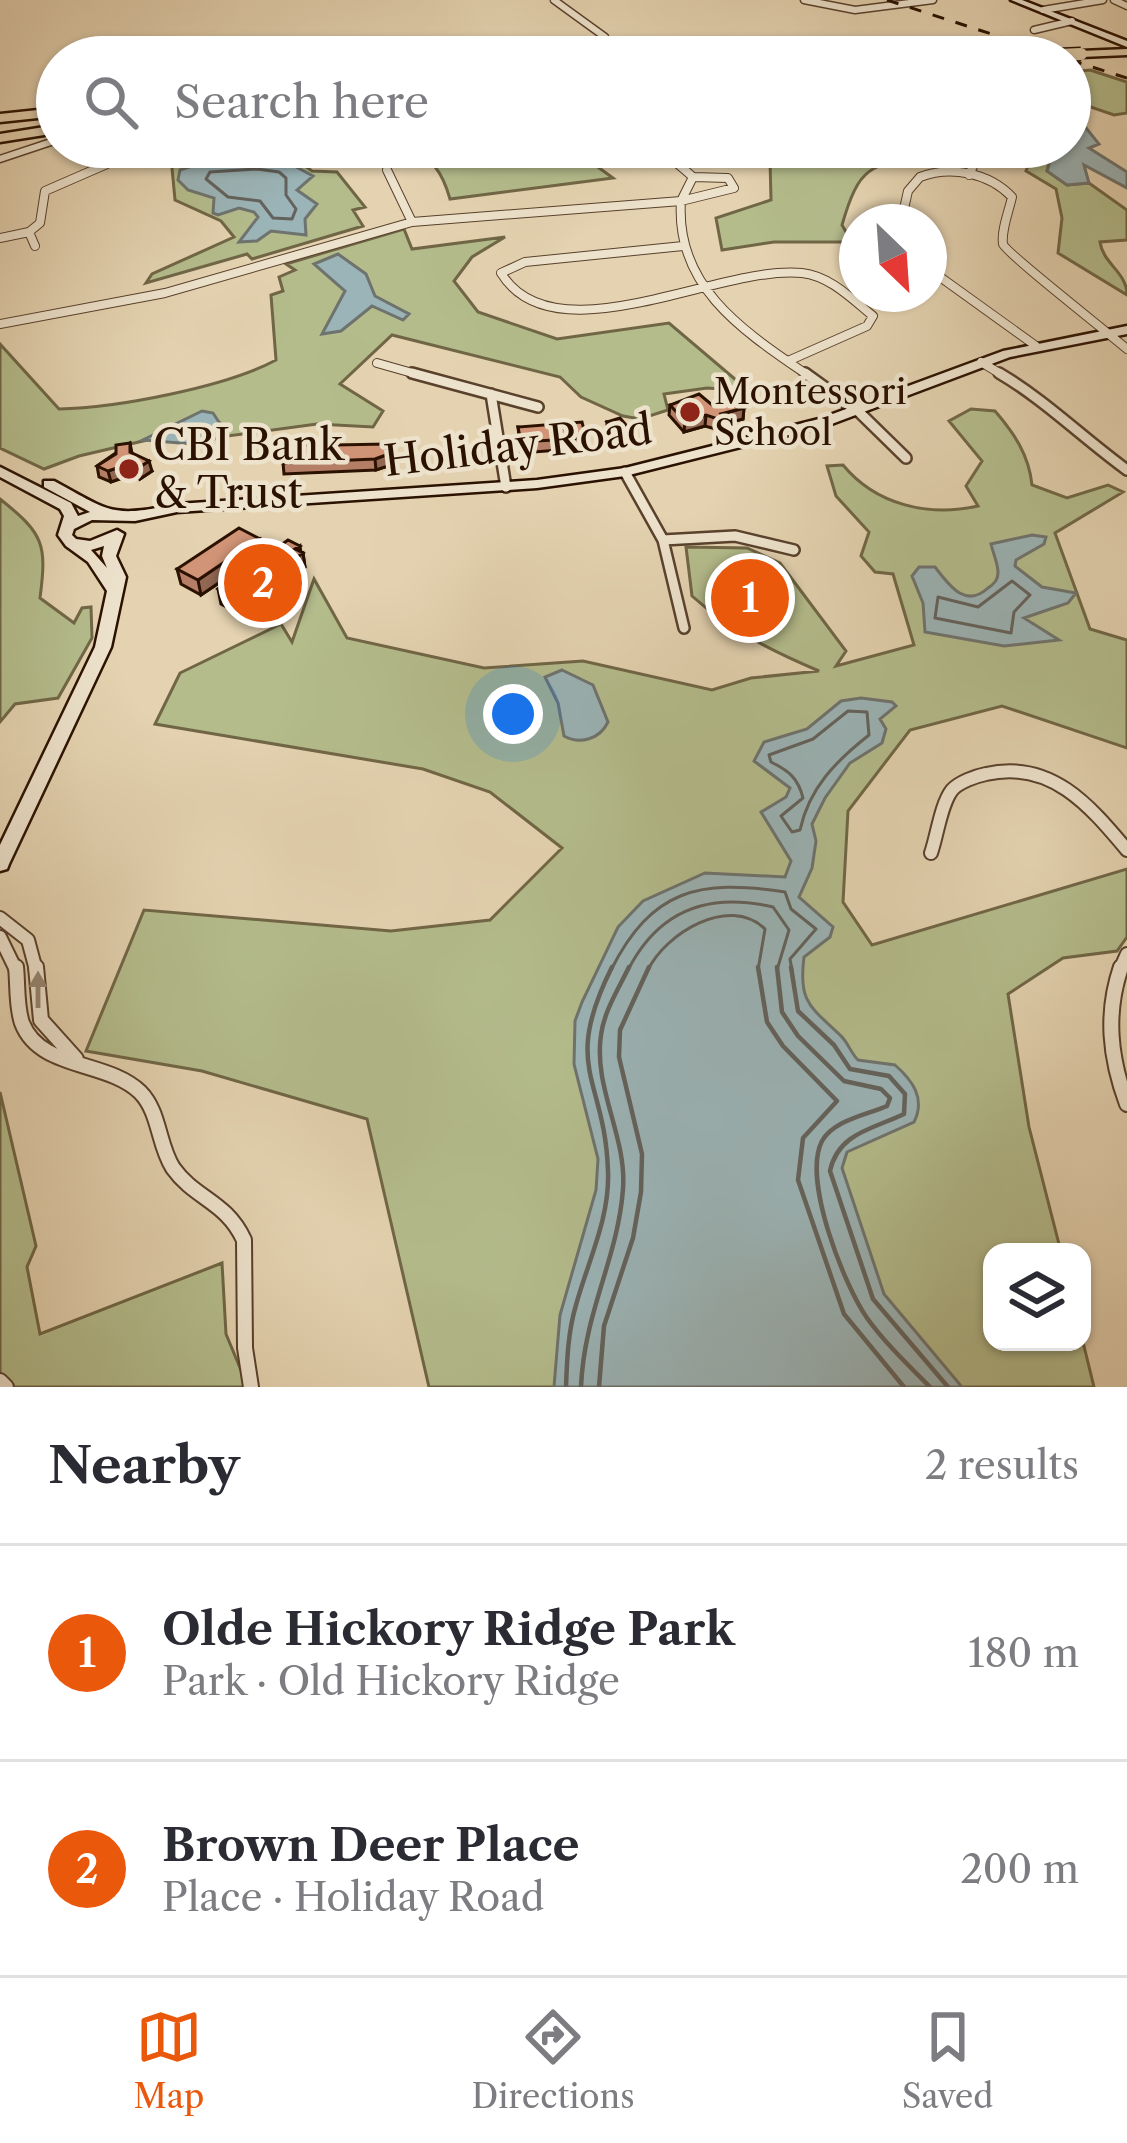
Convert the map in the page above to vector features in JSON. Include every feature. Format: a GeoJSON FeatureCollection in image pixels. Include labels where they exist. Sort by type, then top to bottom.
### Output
{"type":"FeatureCollection","features":[{"type":"Feature","properties":{"kind":"highway"},"geometry":{"type":"LineString","coordinates":[[1091,56],[1127,52]]}},
{"type":"Feature","properties":{"kind":"highway"},"geometry":{"type":"LineString","coordinates":[[1091,59],[1127,52]]}},
{"type":"Feature","properties":{"kind":"highway"},"geometry":{"type":"LineString","coordinates":[[0,108],[36,111]]}},
{"type":"Feature","properties":{"kind":"highway"},"geometry":{"type":"LineString","coordinates":[[0,121],[36,115]]}},
{"type":"Feature","properties":{"kind":"highway"},"geometry":{"type":"LineString","coordinates":[[0,138],[36,132]]}},
{"type":"Feature","properties":{"kind":"street"},"geometry":{"type":"LineString","coordinates":[[554,0],[604,36]]}},
{"type":"Feature","properties":{"kind":"street"},"geometry":{"type":"LineString","coordinates":[[804,0],[855,10],[933,0]]}},
{"type":"Feature","properties":{"kind":"street"},"geometry":{"type":"LineString","coordinates":[[1015,0],[1072,21],[1127,52]]}},
{"type":"Feature","properties":{"kind":"street"},"geometry":{"type":"LineString","coordinates":[[1043,10],[1102,0]]}},
{"type":"Feature","properties":{"kind":"street"},"geometry":{"type":"LineString","coordinates":[[1114,0],[1127,6]]}},
{"type":"Feature","properties":{"kind":"street"},"geometry":{"type":"LineString","coordinates":[[1034,30],[1072,21]]}},
{"type":"Feature","properties":{"kind":"street"},"geometry":{"type":"LineString","coordinates":[[0,159],[36,147]]}},
{"type":"Feature","properties":{"kind":"street"},"geometry":{"type":"LineString","coordinates":[[0,238],[29,232],[43,219],[42,193],[98,168]]}},
{"type":"Feature","properties":{"kind":"street"},"geometry":{"type":"LineString","coordinates":[[0,324],[165,293],[412,222],[629,202],[709,201],[734,188],[728,178],[693,176],[683,168]]}},
{"type":"Feature","properties":{"kind":"street"},"geometry":{"type":"LineString","coordinates":[[969,175],[972,168]]}},
{"type":"Feature","properties":{"kind":"street"},"geometry":{"type":"LineString","coordinates":[[387,170],[412,222]]}},
{"type":"Feature","properties":{"kind":"street"},"geometry":{"type":"LineString","coordinates":[[908,204],[918,178],[938,173],[996,183],[1010,194],[1003,239],[1010,256],[1127,349]]}},
{"type":"Feature","properties":{"kind":"street"},"geometry":{"type":"LineString","coordinates":[[693,176],[679,202],[683,246],[704,288],[730,316],[858,411],[906,458]]}},
{"type":"Feature","properties":{"kind":"street"},"geometry":{"type":"LineString","coordinates":[[29,232],[35,246]]}},
{"type":"Feature","properties":{"kind":"street"},"geometry":{"type":"LineString","coordinates":[[683,246],[525,262],[504,268],[501,278],[512,291],[573,313],[802,273],[832,283],[873,316],[868,326],[788,361]]}},
{"type":"Feature","properties":{"kind":"street"},"geometry":{"type":"LineString","coordinates":[[947,282],[1036,346]]}},
{"type":"Feature","properties":{"kind":"street","name":"Holiday Road"},"geometry":{"type":"LineString","coordinates":[[112,525],[185,508],[506,487],[625,472],[858,411],[981,362],[1036,346],[1127,330]]}},
{"type":"Feature","properties":{"kind":"street"},"geometry":{"type":"LineString","coordinates":[[981,362],[1030,390],[1077,434],[1127,470]]}},
{"type":"Feature","properties":{"kind":"street"},"geometry":{"type":"LineString","coordinates":[[377,363],[538,406]]}},
{"type":"Feature","properties":{"kind":"street"},"geometry":{"type":"LineString","coordinates":[[491,394],[506,487]]}},
{"type":"Feature","properties":{"kind":"street"},"geometry":{"type":"LineString","coordinates":[[0,461],[112,525]]}},
{"type":"Feature","properties":{"kind":"street"},"geometry":{"type":"LineString","coordinates":[[0,471],[66,506],[70,534],[113,588]]}},
{"type":"Feature","properties":{"kind":"street"},"geometry":{"type":"LineString","coordinates":[[625,472],[663,540],[684,628]]}},
{"type":"Feature","properties":{"kind":"street"},"geometry":{"type":"LineString","coordinates":[[70,534],[82,518],[112,525]]}},
{"type":"Feature","properties":{"kind":"street"},"geometry":{"type":"LineString","coordinates":[[70,534],[92,546],[112,525]]}},
{"type":"Feature","properties":{"kind":"street"},"geometry":{"type":"LineString","coordinates":[[0,864],[103,647],[118,577],[109,556],[112,525]]}},
{"type":"Feature","properties":{"kind":"street"},"geometry":{"type":"LineString","coordinates":[[663,540],[735,536],[794,550]]}},
{"type":"Feature","properties":{"kind":"street"},"geometry":{"type":"LineString","coordinates":[[931,853],[951,791],[970,778],[996,771],[1026,772],[1069,789],[1127,850]]}},
{"type":"Feature","properties":{"kind":"street"},"geometry":{"type":"LineString","coordinates":[[0,918],[15,927],[33,952],[41,1020],[79,1061]]}},
{"type":"Feature","properties":{"kind":"street"},"geometry":{"type":"LineString","coordinates":[[0,937],[18,964],[19,1005],[28,1037],[42,1048],[138,1089],[157,1116],[172,1167],[195,1189],[216,1198],[238,1223],[244,1240],[245,1348],[251,1387]]}},
{"type":"Feature","properties":{"kind":"street"},"geometry":{"type":"LineString","coordinates":[[1127,954],[1109,1022],[1114,1068],[1127,1104]]}},
{"type":"Feature","properties":{"kind":"green space"},"geometry":{"type":"Polygon","coordinates":[[[1091,70],[1127,82],[1127,113],[1114,115],[1091,107],[1091,70]]]}},
{"type":"Feature","properties":{"kind":"green space"},"geometry":{"type":"Polygon","coordinates":[[[172,168],[308,168],[337,172],[365,207],[353,210],[363,226],[252,259],[247,254],[146,283],[152,274],[234,237],[221,221],[175,200],[172,168]]]}},
{"type":"Feature","properties":{"kind":"green space"},"geometry":{"type":"Polygon","coordinates":[[[436,168],[599,168],[613,178],[450,199],[436,168]]]}},
{"type":"Feature","properties":{"kind":"green space"},"geometry":{"type":"Polygon","coordinates":[[[770,168],[875,168],[864,177],[849,204],[839,204],[839,242],[774,242],[722,250],[716,218],[771,200],[770,168]]]}},
{"type":"Feature","properties":{"kind":"green space"},"geometry":{"type":"Polygon","coordinates":[[[1048,168],[1067,185],[1089,183],[1127,210],[1127,240],[1100,242],[1127,295],[1058,253],[1062,218],[1056,189],[1026,171],[1048,168]]]}},
{"type":"Feature","properties":{"kind":"green space"},"geometry":{"type":"Polygon","coordinates":[[[404,229],[412,249],[505,237],[472,257],[454,281],[478,312],[557,339],[669,323],[749,391],[707,388],[664,394],[668,410],[640,419],[581,397],[560,377],[392,335],[340,384],[383,411],[373,427],[317,424],[228,436],[220,423],[79,456],[44,469],[0,448],[0,344],[59,409],[200,387],[276,360],[271,295],[283,291],[279,277],[295,270],[286,264],[404,229]]]}},
{"type":"Feature","properties":{"kind":"green space"},"geometry":{"type":"Polygon","coordinates":[[[971,409],[995,411],[1024,454],[1032,485],[1067,498],[1108,485],[1123,492],[1055,533],[1090,629],[1127,640],[1127,748],[1002,706],[910,730],[848,811],[843,902],[872,945],[1127,869],[1127,937],[1117,951],[1063,958],[1008,994],[1029,1127],[1059,1243],[983,1243],[983,1351],[1085,1351],[1094,1387],[429,1387],[367,1119],[202,1071],[86,1051],[144,910],[391,931],[490,920],[562,848],[490,792],[423,769],[155,724],[180,673],[281,624],[292,642],[314,579],[347,638],[484,668],[583,661],[712,690],[751,678],[819,671],[753,640],[692,596],[686,547],[747,548],[780,563],[846,651],[836,666],[914,645],[893,574],[875,572],[861,556],[869,532],[836,496],[827,466],[843,465],[871,490],[904,505],[940,510],[978,506],[966,486],[982,461],[949,421],[971,409]]]}},
{"type":"Feature","properties":{"kind":"green space"},"geometry":{"type":"Polygon","coordinates":[[[0,499],[39,541],[40,598],[74,623],[82,608],[91,607],[92,638],[58,698],[15,704],[0,722],[0,499]]]}},
{"type":"Feature","properties":{"kind":"green space"},"geometry":{"type":"Polygon","coordinates":[[[0,1092],[36,1246],[27,1267],[40,1334],[222,1263],[226,1334],[248,1387],[0,1387],[0,1092]]]}},
{"type":"Feature","properties":{"kind":"water"},"geometry":{"type":"Polygon","coordinates":[[[1091,149],[1127,172],[1127,188],[1090,168],[1091,149]]]}},
{"type":"Feature","properties":{"kind":"water"},"geometry":{"type":"Polygon","coordinates":[[[298,168],[313,176],[297,190],[317,204],[305,219],[306,235],[271,231],[257,241],[239,242],[258,217],[254,212],[239,208],[213,213],[214,198],[188,190],[178,180],[180,170],[298,168]]]}},
{"type":"Feature","properties":{"kind":"water"},"geometry":{"type":"Polygon","coordinates":[[[1085,168],[1089,183],[1067,185],[1047,171],[1085,168]]]}},
{"type":"Feature","properties":{"kind":"water"},"geometry":{"type":"Polygon","coordinates":[[[338,254],[366,274],[375,296],[409,314],[403,320],[372,306],[341,331],[322,334],[345,291],[314,264],[338,254]]]}},
{"type":"Feature","properties":{"kind":"water"},"geometry":{"type":"Polygon","coordinates":[[[202,411],[213,413],[228,436],[192,444],[143,440],[202,411]]]}},
{"type":"Feature","properties":{"kind":"water"},"geometry":{"type":"Polygon","coordinates":[[[1032,535],[1046,537],[1044,544],[1016,560],[1015,566],[1042,587],[1076,593],[1068,603],[1024,618],[1059,640],[1004,646],[925,632],[923,603],[912,576],[919,567],[935,567],[958,592],[980,594],[997,577],[991,544],[1032,535]]]}},
{"type":"Feature","properties":{"kind":"water"},"geometry":{"type":"Polygon","coordinates":[[[562,670],[593,685],[608,722],[595,736],[576,740],[564,736],[558,703],[545,677],[562,670]]]}},
{"type":"Feature","properties":{"kind":"water"},"geometry":{"type":"Polygon","coordinates":[[[861,698],[896,706],[880,719],[886,729],[882,743],[850,763],[812,824],[816,841],[812,868],[799,897],[833,927],[830,937],[804,957],[803,985],[809,1003],[858,1060],[895,1065],[915,1090],[914,1122],[847,1152],[842,1168],[884,1294],[962,1387],[554,1387],[560,1315],[596,1190],[598,1159],[574,1064],[575,1021],[582,1002],[618,927],[643,901],[705,873],[785,877],[791,861],[761,812],[786,797],[790,788],[754,761],[764,742],[807,729],[841,701],[861,698]]]}},
{"type":"Feature","properties":{"kind":"building"},"geometry":{"type":"Polygon","coordinates":[[[699,394],[712,405],[736,400],[744,408],[721,414],[727,422],[706,415],[685,421],[670,405],[699,394]]]}},
{"type":"Feature","properties":{"kind":"building"},"geometry":{"type":"Polygon","coordinates":[[[620,418],[632,432],[620,436],[607,422],[620,418]]]}},
{"type":"Feature","properties":{"kind":"building"},"geometry":{"type":"Polygon","coordinates":[[[582,422],[586,438],[521,442],[518,427],[582,422]]]}},
{"type":"Feature","properties":{"kind":"building"},"geometry":{"type":"Polygon","coordinates":[[[130,443],[130,452],[149,461],[138,468],[129,464],[108,471],[97,466],[116,454],[116,445],[130,443]]]}},
{"type":"Feature","properties":{"kind":"building"},"geometry":{"type":"Polygon","coordinates":[[[386,444],[386,455],[375,459],[283,463],[283,446],[386,444]]]}},
{"type":"Feature","properties":{"kind":"building"},"geometry":{"type":"Polygon","coordinates":[[[239,528],[260,539],[238,553],[256,563],[288,540],[303,553],[237,600],[218,589],[244,571],[226,561],[198,580],[177,569],[239,528]]]}},
{"type":"Feature","properties":{"kind":"railway"},"geometry":{"type":"LineString","coordinates":[[887,0],[998,36]]}},
{"type":"Feature","properties":{"kind":"railway"},"geometry":{"type":"LineString","coordinates":[[1091,67],[1127,78]]}},
{"type":"Feature","properties":{"kind":"place","name":"Montessori School"},"geometry":{"type":"Point","coordinates":[690,412]}},
{"type":"Feature","properties":{"kind":"place","name":"CBI Bank & Trust"},"geometry":{"type":"Point","coordinates":[129,469]}},
{"type":"Feature","properties":{"kind":"place","name":"Brown Deer Place"},"geometry":{"type":"Point","coordinates":[263,583]}},
{"type":"Feature","properties":{"kind":"place","name":"Olde Hickory Ridge Park"},"geometry":{"type":"Point","coordinates":[750,598]}}]}
